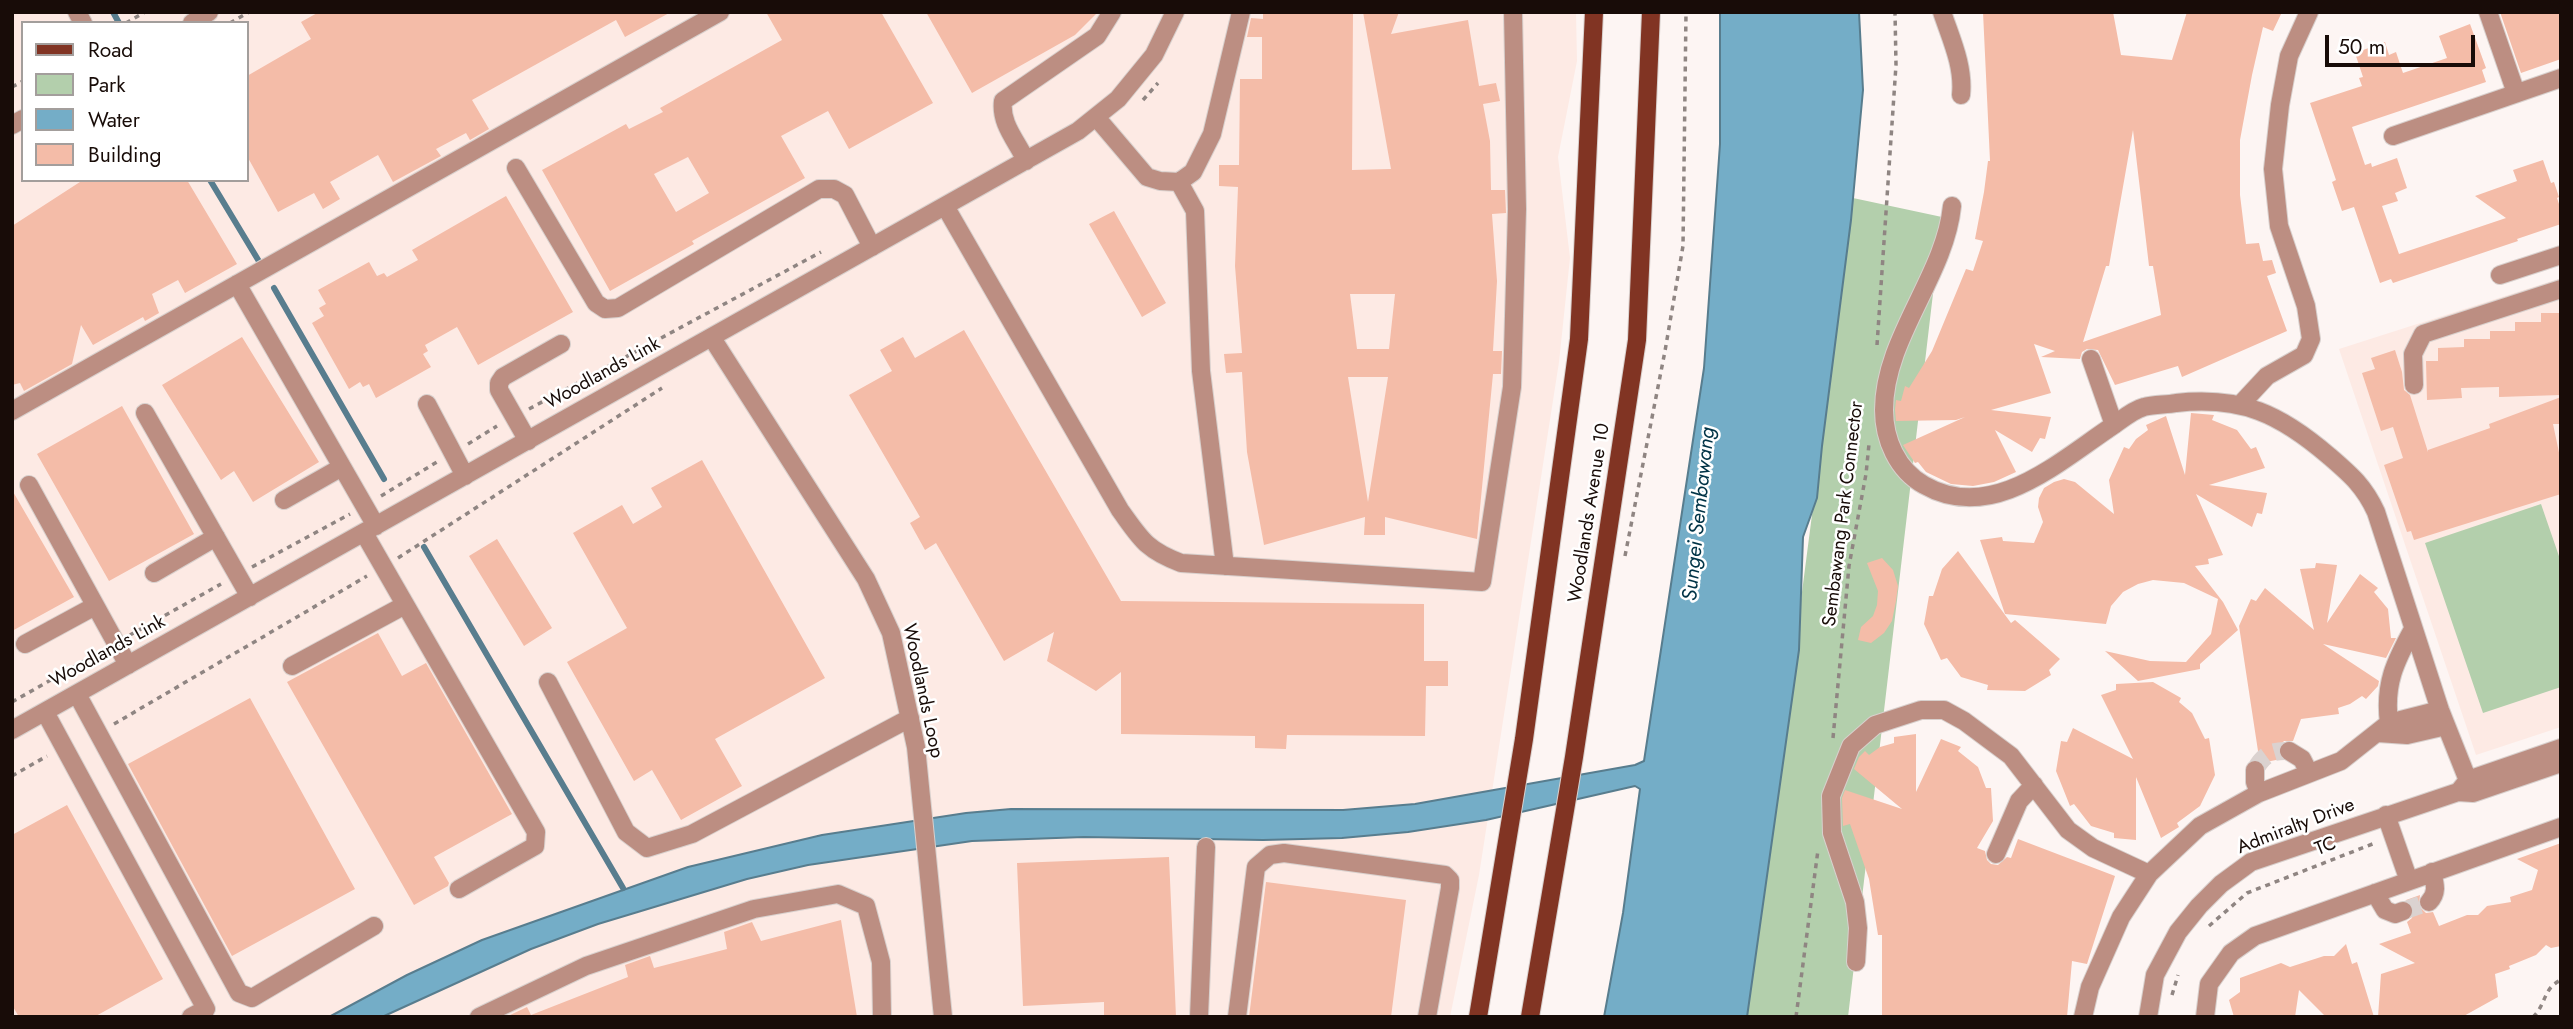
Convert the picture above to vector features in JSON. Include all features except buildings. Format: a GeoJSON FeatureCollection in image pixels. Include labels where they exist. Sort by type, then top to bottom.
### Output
{"type":"FeatureCollection","features":[{"type":"Feature","properties":{"kind":"main road","name":"Woodlands Avenue 10"},"geometry":{"type":"LineString","coordinates":[[1478,1017],[1524,739],[1580,339],[1594,12]]}},
{"type":"Feature","properties":{"kind":"main road","name":"Woodlands Avenue 10"},"geometry":{"type":"LineString","coordinates":[[1530,1017],[1574,757],[1637,340],[1651,12]]}},
{"type":"Feature","properties":{"kind":"street"},"geometry":{"type":"LineString","coordinates":[[12,411],[720,12]]}},
{"type":"Feature","properties":{"kind":"street"},"geometry":{"type":"LineString","coordinates":[[1026,161],[1006,125],[1002,110],[1003,101],[1097,36],[1112,12]]}},
{"type":"Feature","properties":{"kind":"street","name":"Woodlands Link"},"geometry":{"type":"LineString","coordinates":[[12,730],[1078,131],[1118,99],[1154,55],[1175,12]]}},
{"type":"Feature","properties":{"kind":"street"},"geometry":{"type":"LineString","coordinates":[[1096,117],[1147,177],[1179,182],[1193,172],[1212,134],[1241,12]]}},
{"type":"Feature","properties":{"kind":"street"},"geometry":{"type":"LineString","coordinates":[[945,206],[1120,510],[1139,537],[1156,554],[1181,563],[1482,582],[1512,387],[1517,209],[1513,12]]}},
{"type":"Feature","properties":{"kind":"street"},"geometry":{"type":"LineString","coordinates":[[1942,12],[1959,65],[1961,95]]}},
{"type":"Feature","properties":{"kind":"street"},"geometry":{"type":"LineString","coordinates":[[2240,405],[2267,376],[2304,355],[2311,339],[2306,306],[2279,226],[2273,169],[2289,56],[2309,12]]}},
{"type":"Feature","properties":{"kind":"street"},"geometry":{"type":"LineString","coordinates":[[2488,12],[2516,93]]}},
{"type":"Feature","properties":{"kind":"street"},"geometry":{"type":"LineString","coordinates":[[2393,136],[2561,78]]}},
{"type":"Feature","properties":{"kind":"street"},"geometry":{"type":"LineString","coordinates":[[516,168],[596,303],[605,309],[618,308],[819,189],[834,189],[845,195],[872,247]]}},
{"type":"Feature","properties":{"kind":"street"},"geometry":{"type":"LineString","coordinates":[[1179,182],[1195,211],[1201,371],[1225,566]]}},
{"type":"Feature","properties":{"kind":"street"},"geometry":{"type":"LineString","coordinates":[[1952,206],[1944,241],[1886,383],[1884,411],[1888,441],[1902,466],[1916,481],[1940,495],[1968,499],[1991,496],[2019,486],[2143,407],[2207,400],[2240,405],[2264,413],[2301,432],[2357,480],[2368,493],[2466,788]]}},
{"type":"Feature","properties":{"kind":"street"},"geometry":{"type":"LineString","coordinates":[[2500,275],[2561,255]]}},
{"type":"Feature","properties":{"kind":"street"},"geometry":{"type":"LineString","coordinates":[[237,285],[342,467],[384,566],[405,605],[536,832],[535,846],[459,889]]}},
{"type":"Feature","properties":{"kind":"street"},"geometry":{"type":"LineString","coordinates":[[2414,385],[2413,354],[2423,334],[2561,289]]}},
{"type":"Feature","properties":{"kind":"street","name":"Woodlands Loop"},"geometry":{"type":"LineString","coordinates":[[712,338],[866,579],[891,632],[916,747],[943,1017]]}},
{"type":"Feature","properties":{"kind":"street"},"geometry":{"type":"LineString","coordinates":[[528,441],[499,390],[499,383],[503,377],[561,344]]}},
{"type":"Feature","properties":{"kind":"street"},"geometry":{"type":"LineString","coordinates":[[2091,359],[2114,425]]}},
{"type":"Feature","properties":{"kind":"street"},"geometry":{"type":"LineString","coordinates":[[427,404],[465,476]]}},
{"type":"Feature","properties":{"kind":"street"},"geometry":{"type":"LineString","coordinates":[[145,413],[250,597]]}},
{"type":"Feature","properties":{"kind":"street"},"geometry":{"type":"LineString","coordinates":[[284,500],[342,467]]}},
{"type":"Feature","properties":{"kind":"street"},"geometry":{"type":"LineString","coordinates":[[29,485],[128,665]]}},
{"type":"Feature","properties":{"kind":"street"},"geometry":{"type":"LineString","coordinates":[[154,573],[216,537]]}},
{"type":"Feature","properties":{"kind":"street"},"geometry":{"type":"LineString","coordinates":[[292,666],[405,605]]}},
{"type":"Feature","properties":{"kind":"street"},"geometry":{"type":"LineString","coordinates":[[25,643],[95,606]]}},
{"type":"Feature","properties":{"kind":"street"},"geometry":{"type":"LineString","coordinates":[[2083,1017],[2090,987],[2121,917],[2149,874],[2200,826],[2259,793],[2341,761],[2383,728],[2391,677],[2413,629]]}},
{"type":"Feature","properties":{"kind":"street"},"geometry":{"type":"LineString","coordinates":[[548,682],[626,832],[647,848],[692,834],[910,718]]}},
{"type":"Feature","properties":{"kind":"street"},"geometry":{"type":"LineString","coordinates":[[76,694],[239,993],[252,998],[374,926]]}},
{"type":"Feature","properties":{"kind":"street"},"geometry":{"type":"LineString","coordinates":[[1856,962],[1858,928],[1855,902],[1832,833],[1830,796],[1851,746],[1875,725],[1921,710],[1944,710],[1964,721],[2011,756],[2068,830],[2093,848],[2149,874]]}},
{"type":"Feature","properties":{"kind":"street"},"geometry":{"type":"LineString","coordinates":[[45,712],[206,1009],[191,1017]]}},
{"type":"Feature","properties":{"kind":"street"},"geometry":{"type":"LineString","coordinates":[[2383,728],[2407,735],[2443,718]]}},
{"type":"Feature","properties":{"kind":"street","name":"Admiralty Drive"},"geometry":{"type":"LineString","coordinates":[[2466,788],[2561,748]]}},
{"type":"Feature","properties":{"kind":"street"},"geometry":{"type":"LineString","coordinates":[[2289,751],[2302,759],[2309,773]]}},
{"type":"Feature","properties":{"kind":"street","name":"Admiralty Drive"},"geometry":{"type":"LineString","coordinates":[[2148,1017],[2155,975],[2178,932],[2221,884],[2250,862],[2466,788],[2561,762]]}},
{"type":"Feature","properties":{"kind":"street"},"geometry":{"type":"LineString","coordinates":[[2255,770],[2259,793]]}},
{"type":"Feature","properties":{"kind":"street"},"geometry":{"type":"LineString","coordinates":[[1996,854],[2019,801],[2034,785]]}},
{"type":"Feature","properties":{"kind":"street"},"geometry":{"type":"LineString","coordinates":[[2386,815],[2409,881]]}},
{"type":"Feature","properties":{"kind":"street"},"geometry":{"type":"LineString","coordinates":[[2205,1017],[2209,984],[2231,953],[2255,936],[2561,827]]}},
{"type":"Feature","properties":{"kind":"street"},"geometry":{"type":"LineString","coordinates":[[1199,1017],[1206,847]]}},
{"type":"Feature","properties":{"kind":"street"},"geometry":{"type":"LineString","coordinates":[[1237,1017],[1256,867],[1270,855],[1284,853],[1445,875],[1450,880],[1427,1017]]}},
{"type":"Feature","properties":{"kind":"street"},"geometry":{"type":"LineString","coordinates":[[2429,902],[2435,896],[2436,885],[2432,872]]}},
{"type":"Feature","properties":{"kind":"street"},"geometry":{"type":"LineString","coordinates":[[2375,893],[2385,910],[2395,914],[2403,911]]}},
{"type":"Feature","properties":{"kind":"street"},"geometry":{"type":"LineString","coordinates":[[480,1017],[586,966],[754,909],[838,894],[866,906],[881,962],[882,1017]]}},
{"type":"Feature","properties":{"kind":"path"},"geometry":{"type":"LineString","coordinates":[[130,21],[145,12]]}},
{"type":"Feature","properties":{"kind":"path"},"geometry":{"type":"LineString","coordinates":[[233,21],[249,12]]}},
{"type":"Feature","properties":{"kind":"path"},"geometry":{"type":"LineString","coordinates":[[1876,355],[1896,65],[1895,12]]}},
{"type":"Feature","properties":{"kind":"path","name":"Sembawang Park Connector"},"geometry":{"type":"LineString","coordinates":[[1832,740],[1849,566],[1866,474],[1870,436]]}},
{"type":"Feature","properties":{"kind":"path"},"geometry":{"type":"LineString","coordinates":[[98,733],[384,566]]}},
{"type":"Feature","properties":{"kind":"path"},"geometry":{"type":"LineString","coordinates":[[12,776],[64,747]]}},
{"type":"Feature","properties":{"kind":"path","name":"TC"},"geometry":{"type":"LineString","coordinates":[[2207,928],[2248,893],[2393,835]]}},
{"type":"Feature","properties":{"kind":"path"},"geometry":{"type":"LineString","coordinates":[[1796,1017],[1818,845]]}},
{"type":"Feature","properties":{"kind":"path"},"geometry":{"type":"LineString","coordinates":[[2169,1005],[2180,969]]}},
{"type":"Feature","properties":{"kind":"path"},"geometry":{"type":"LineString","coordinates":[[2533,1017],[2538,1013],[2550,986],[2561,980]]}},
{"type":"Feature","properties":{"kind":"shaded area"},"geometry":{"type":"Polygon","coordinates":[[[12,12],[1576,12],[1577,61],[1558,157],[1570,258],[1559,362],[1479,875],[1450,1017],[12,1017],[12,12]]]}},
{"type":"Feature","properties":{"kind":"shaded area"},"geometry":{"type":"Polygon","coordinates":[[[2561,278],[2561,727],[2476,755],[2339,349],[2561,278]]]}},
{"type":"Feature","properties":{"kind":"green space"},"geometry":{"type":"Polygon","coordinates":[[[1853,198],[1942,217],[1848,1017],[1747,1017],[1853,198]]]}},
{"type":"Feature","properties":{"kind":"green space"},"geometry":{"type":"Polygon","coordinates":[[[2541,504],[2561,562],[2561,687],[2483,713],[2425,543],[2541,504]]]}},
{"type":"Feature","properties":{"kind":"water","name":"Sungei Sembawang"},"geometry":{"type":"Polygon","coordinates":[[[1720,12],[1859,12],[1863,90],[1851,220],[1817,498],[1803,537],[1799,650],[1747,1017],[1604,1017],[1623,913],[1640,789],[1635,786],[1486,820],[1408,832],[1342,838],[1263,840],[1084,837],[972,841],[808,865],[747,879],[598,924],[531,949],[382,1017],[329,1017],[407,975],[482,940],[688,867],[822,835],[966,813],[1011,809],[1343,810],[1415,804],[1635,765],[1644,761],[1704,368],[1720,144],[1720,12]]]}},
{"type":"Feature","properties":{"kind":"waterway"},"geometry":{"type":"LineString","coordinates":[[113,12],[118,21]]}},
{"type":"Feature","properties":{"kind":"waterway"},"geometry":{"type":"LineString","coordinates":[[211,182],[260,263]]}},
{"type":"Feature","properties":{"kind":"waterway"},"geometry":{"type":"LineString","coordinates":[[274,288],[384,479]]}},
{"type":"Feature","properties":{"kind":"waterway"},"geometry":{"type":"LineString","coordinates":[[424,547],[623,888]]}},
{"type":"Feature","properties":{"kind":"tunnel"},"geometry":{"type":"LineString","coordinates":[[2255,770],[2269,754],[2289,751]]}},
{"type":"Feature","properties":{"kind":"tunnel"},"geometry":{"type":"LineString","coordinates":[[2403,911],[2429,902]]}}]}
